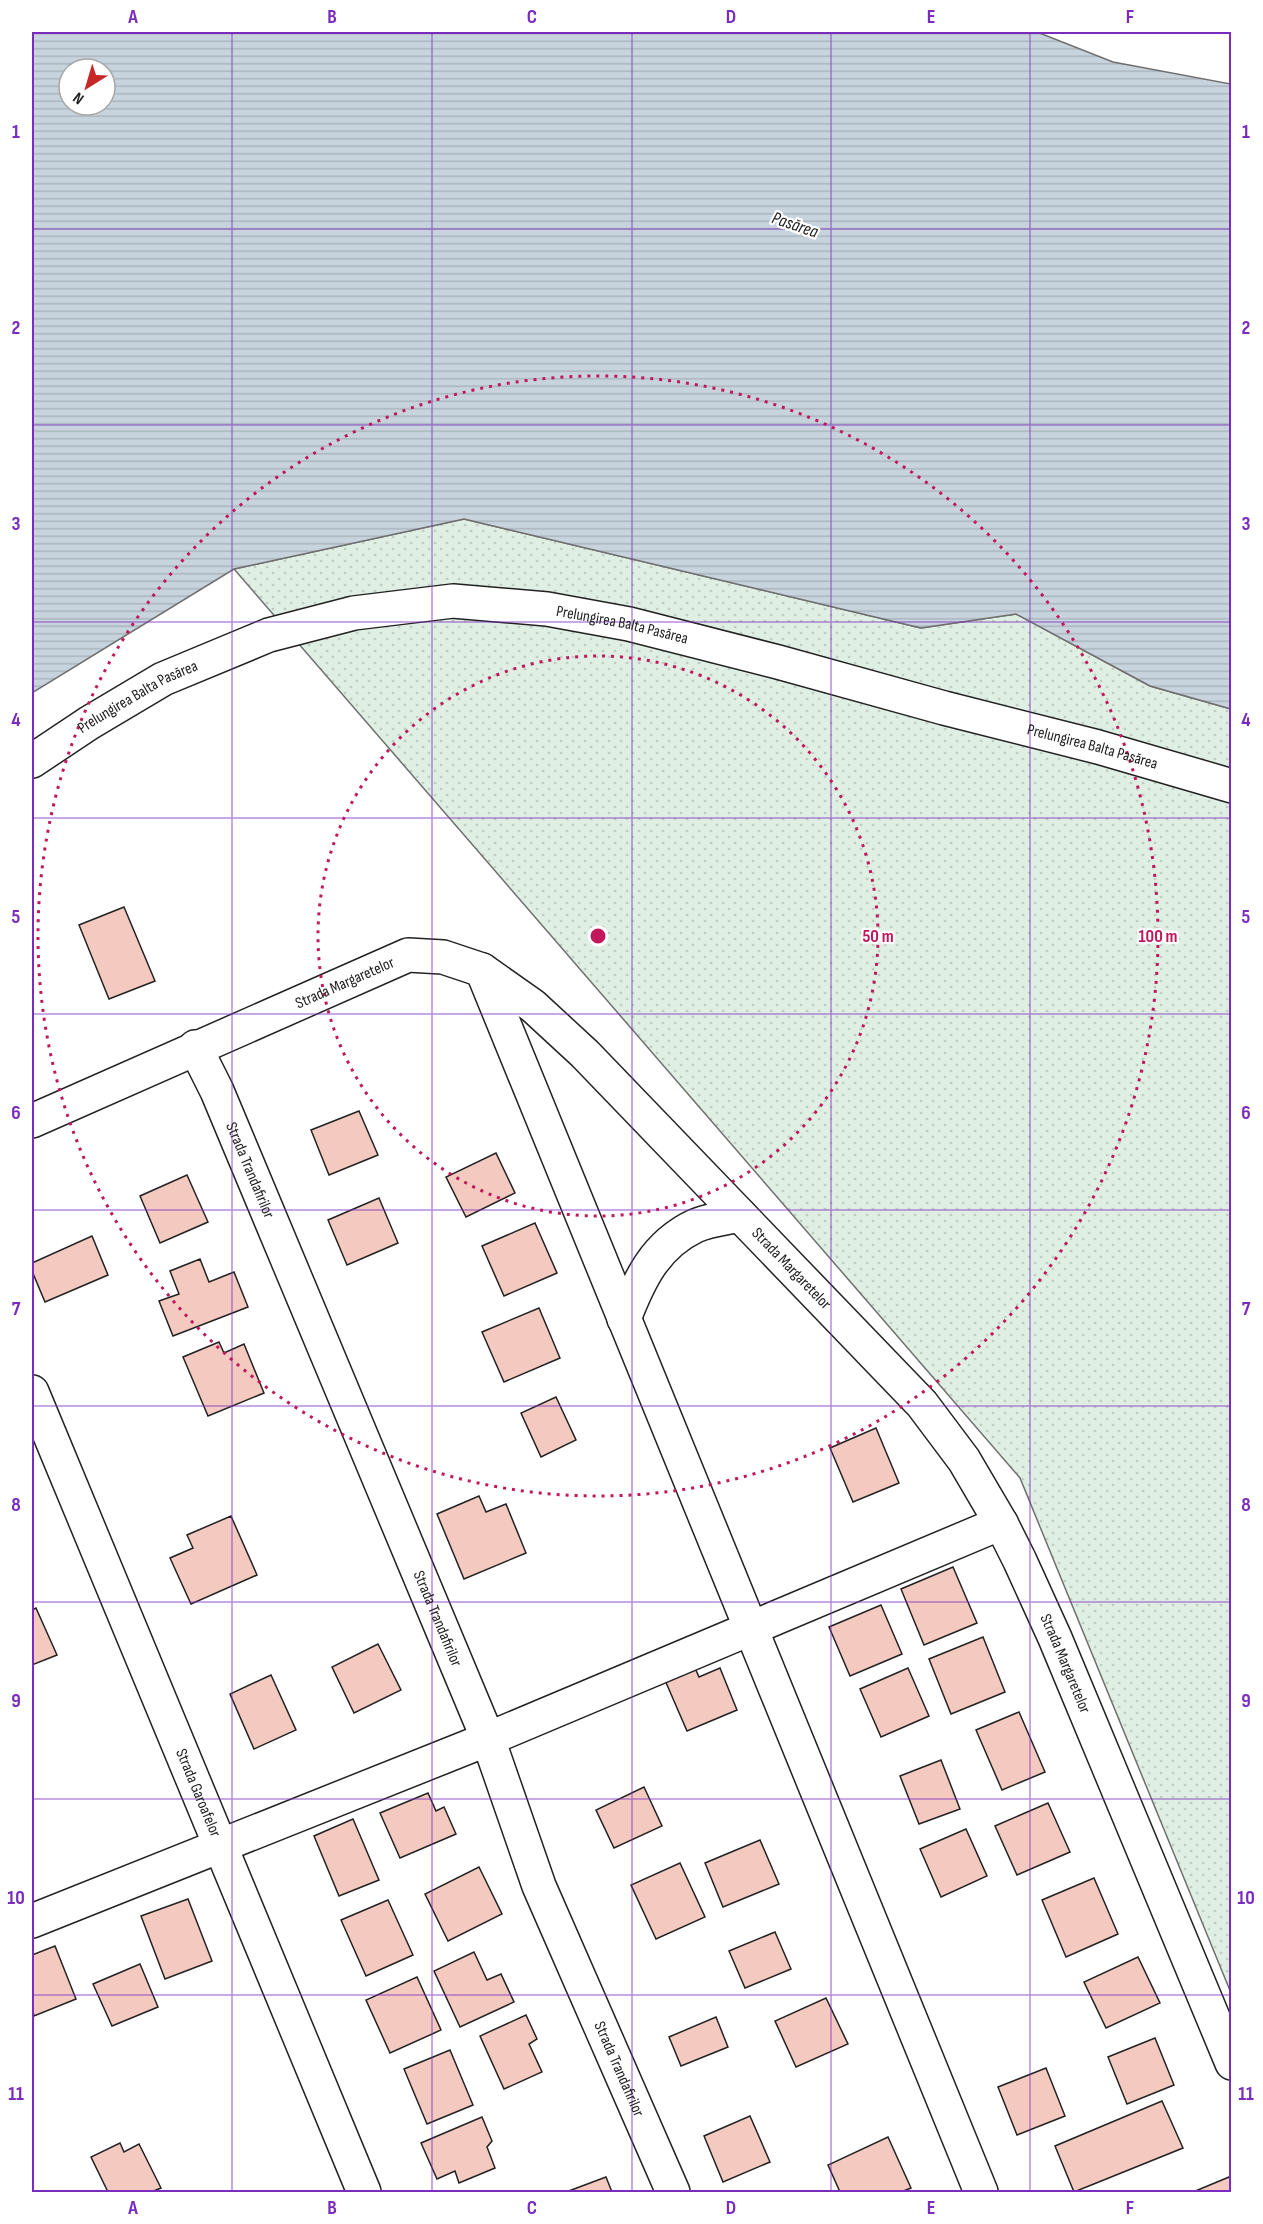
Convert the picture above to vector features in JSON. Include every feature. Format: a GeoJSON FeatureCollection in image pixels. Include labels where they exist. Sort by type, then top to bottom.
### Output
{"type":"FeatureCollection","features":[{"type":"Feature","properties":{"kind":"street","name":"Prelungirea Balta Pasărea"},"geometry":{"type":"LineString","coordinates":[[32,761],[89,723],[163,679],[269,635],[354,613],[453,601],[547,609],[628,624],[1098,747],[1232,786]]}},
{"type":"Feature","properties":{"kind":"street","name":"Strada Margaretelor"},"geometry":{"type":"LineString","coordinates":[[32,1121],[195,1047],[408,955],[443,957],[482,970],[533,1006],[585,1054],[922,1404],[964,1460],[1002,1523],[1055,1638],[1232,2063]]}},
{"type":"Feature","properties":{"kind":"street"},"geometry":{"type":"LineString","coordinates":[[482,970],[981,2193]]}},
{"type":"Feature","properties":{"kind":"street","name":"Strada Trandafirilor"},"geometry":{"type":"LineString","coordinates":[[195,1047],[221,1102],[488,1739],[540,1886],[673,2193]]}},
{"type":"Feature","properties":{"kind":"street"},"geometry":{"type":"LineString","coordinates":[[624,1319],[639,1281],[663,1247],[696,1225],[740,1215]]}},
{"type":"Feature","properties":{"kind":"street","name":"Strada Garoafelor"},"geometry":{"type":"LineString","coordinates":[[32,1392],[364,2193]]}},
{"type":"Feature","properties":{"kind":"street"},"geometry":{"type":"LineString","coordinates":[[32,1921],[488,1739],[1002,1523]]}},
{"type":"Feature","properties":{"kind":"green space"},"geometry":{"type":"Polygon","coordinates":[[[464,519],[921,628],[1016,614],[1150,686],[1231,709],[1231,1993],[1020,1478],[234,569],[464,519]]]}},
{"type":"Feature","properties":{"kind":"water","name":"Pasărea"},"geometry":{"type":"Polygon","coordinates":[[[32,32],[1037,32],[1113,62],[1231,84],[1231,709],[1150,686],[1016,614],[921,628],[464,519],[234,569],[32,693],[32,32]]]}},
{"type":"Feature","properties":{"kind":"building"},"geometry":{"type":"Polygon","coordinates":[[[124,907],[155,981],[109,999],[79,925],[124,907]]]}},
{"type":"Feature","properties":{"kind":"building"},"geometry":{"type":"Polygon","coordinates":[[[359,1111],[378,1155],[329,1175],[311,1130],[359,1111]]]}},
{"type":"Feature","properties":{"kind":"building"},"geometry":{"type":"Polygon","coordinates":[[[496,1153],[515,1193],[466,1217],[446,1177],[496,1153]]]}},
{"type":"Feature","properties":{"kind":"building"},"geometry":{"type":"Polygon","coordinates":[[[187,1175],[208,1222],[160,1243],[140,1196],[187,1175]]]}},
{"type":"Feature","properties":{"kind":"building"},"geometry":{"type":"Polygon","coordinates":[[[379,1198],[398,1243],[347,1265],[328,1220],[379,1198]]]}},
{"type":"Feature","properties":{"kind":"building"},"geometry":{"type":"Polygon","coordinates":[[[535,1223],[557,1273],[504,1296],[482,1246],[535,1223]]]}},
{"type":"Feature","properties":{"kind":"building"},"geometry":{"type":"Polygon","coordinates":[[[92,1236],[108,1275],[45,1302],[32,1271],[32,1263],[92,1236]]]}},
{"type":"Feature","properties":{"kind":"building"},"geometry":{"type":"Polygon","coordinates":[[[200,1259],[209,1282],[234,1272],[248,1307],[173,1336],[159,1301],[179,1294],[170,1271],[200,1259]]]}},
{"type":"Feature","properties":{"kind":"building"},"geometry":{"type":"Polygon","coordinates":[[[539,1308],[560,1358],[504,1382],[482,1332],[539,1308]]]}},
{"type":"Feature","properties":{"kind":"building"},"geometry":{"type":"Polygon","coordinates":[[[219,1342],[224,1353],[244,1344],[264,1393],[208,1416],[183,1357],[219,1342]]]}},
{"type":"Feature","properties":{"kind":"building"},"geometry":{"type":"Polygon","coordinates":[[[556,1397],[576,1440],[541,1457],[521,1413],[556,1397]]]}},
{"type":"Feature","properties":{"kind":"building"},"geometry":{"type":"Polygon","coordinates":[[[876,1428],[899,1483],[853,1502],[830,1448],[876,1428]]]}},
{"type":"Feature","properties":{"kind":"building"},"geometry":{"type":"Polygon","coordinates":[[[479,1496],[486,1512],[506,1504],[526,1553],[464,1579],[437,1514],[479,1496]]]}},
{"type":"Feature","properties":{"kind":"building"},"geometry":{"type":"Polygon","coordinates":[[[231,1516],[257,1575],[191,1604],[170,1558],[193,1548],[187,1535],[231,1516]]]}},
{"type":"Feature","properties":{"kind":"building"},"geometry":{"type":"Polygon","coordinates":[[[953,1567],[977,1623],[924,1645],[901,1589],[953,1567]]]}},
{"type":"Feature","properties":{"kind":"building"},"geometry":{"type":"Polygon","coordinates":[[[881,1605],[902,1654],[850,1676],[829,1627],[881,1605]]]}},
{"type":"Feature","properties":{"kind":"building"},"geometry":{"type":"Polygon","coordinates":[[[36,1608],[57,1655],[32,1665],[32,1610],[36,1608]]]}},
{"type":"Feature","properties":{"kind":"building"},"geometry":{"type":"Polygon","coordinates":[[[983,1637],[1005,1692],[951,1714],[929,1659],[983,1637]]]}},
{"type":"Feature","properties":{"kind":"building"},"geometry":{"type":"Polygon","coordinates":[[[378,1644],[401,1690],[354,1713],[332,1667],[378,1644]]]}},
{"type":"Feature","properties":{"kind":"building"},"geometry":{"type":"Polygon","coordinates":[[[691,1659],[699,1677],[720,1668],[737,1710],[687,1731],[661,1671],[691,1659]]]}},
{"type":"Feature","properties":{"kind":"building"},"geometry":{"type":"Polygon","coordinates":[[[908,1668],[929,1716],[881,1737],[860,1689],[908,1668]]]}},
{"type":"Feature","properties":{"kind":"building"},"geometry":{"type":"Polygon","coordinates":[[[271,1675],[296,1730],[254,1749],[230,1694],[271,1675]]]}},
{"type":"Feature","properties":{"kind":"building"},"geometry":{"type":"Polygon","coordinates":[[[1019,1712],[1045,1772],[1002,1790],[976,1730],[1019,1712]]]}},
{"type":"Feature","properties":{"kind":"building"},"geometry":{"type":"Polygon","coordinates":[[[941,1760],[960,1809],[919,1824],[900,1776],[941,1760]]]}},
{"type":"Feature","properties":{"kind":"building"},"geometry":{"type":"Polygon","coordinates":[[[644,1787],[662,1826],[614,1848],[596,1810],[644,1787]]]}},
{"type":"Feature","properties":{"kind":"building"},"geometry":{"type":"Polygon","coordinates":[[[428,1793],[436,1811],[444,1807],[456,1834],[400,1858],[380,1813],[428,1793]]]}},
{"type":"Feature","properties":{"kind":"building"},"geometry":{"type":"Polygon","coordinates":[[[1048,1803],[1070,1852],[1017,1875],[995,1826],[1048,1803]]]}},
{"type":"Feature","properties":{"kind":"building"},"geometry":{"type":"Polygon","coordinates":[[[353,1819],[379,1880],[339,1896],[314,1836],[353,1819]]]}},
{"type":"Feature","properties":{"kind":"building"},"geometry":{"type":"Polygon","coordinates":[[[966,1829],[987,1876],[941,1897],[920,1849],[966,1829]]]}},
{"type":"Feature","properties":{"kind":"building"},"geometry":{"type":"Polygon","coordinates":[[[760,1840],[779,1884],[723,1907],[705,1863],[760,1840]]]}},
{"type":"Feature","properties":{"kind":"building"},"geometry":{"type":"Polygon","coordinates":[[[680,1863],[705,1917],[656,1939],[631,1885],[680,1863]]]}},
{"type":"Feature","properties":{"kind":"building"},"geometry":{"type":"Polygon","coordinates":[[[479,1867],[502,1914],[448,1941],[425,1894],[479,1867]]]}},
{"type":"Feature","properties":{"kind":"building"},"geometry":{"type":"Polygon","coordinates":[[[1094,1878],[1118,1934],[1066,1957],[1042,1900],[1094,1878]]]}},
{"type":"Feature","properties":{"kind":"building"},"geometry":{"type":"Polygon","coordinates":[[[188,1899],[212,1961],[165,1979],[141,1916],[188,1899]]]}},
{"type":"Feature","properties":{"kind":"building"},"geometry":{"type":"Polygon","coordinates":[[[388,1900],[413,1955],[366,1976],[341,1920],[388,1900]]]}},
{"type":"Feature","properties":{"kind":"building"},"geometry":{"type":"Polygon","coordinates":[[[775,1932],[791,1969],[745,1988],[729,1951],[775,1932]]]}},
{"type":"Feature","properties":{"kind":"building"},"geometry":{"type":"Polygon","coordinates":[[[55,1946],[76,1999],[34,2016],[32,1955],[55,1946]]]}},
{"type":"Feature","properties":{"kind":"building"},"geometry":{"type":"Polygon","coordinates":[[[474,1952],[487,1980],[501,1974],[514,2002],[460,2027],[434,1971],[474,1952]]]}},
{"type":"Feature","properties":{"kind":"building"},"geometry":{"type":"Polygon","coordinates":[[[1138,1957],[1160,2003],[1106,2028],[1084,1982],[1138,1957]]]}},
{"type":"Feature","properties":{"kind":"building"},"geometry":{"type":"Polygon","coordinates":[[[140,1964],[158,2007],[112,2026],[93,1984],[140,1964]]]}},
{"type":"Feature","properties":{"kind":"building"},"geometry":{"type":"Polygon","coordinates":[[[417,1977],[441,2030],[390,2053],[366,2000],[417,1977]]]}},
{"type":"Feature","properties":{"kind":"building"},"geometry":{"type":"Polygon","coordinates":[[[826,1998],[848,2044],[796,2067],[775,2021],[826,1998]]]}},
{"type":"Feature","properties":{"kind":"building"},"geometry":{"type":"Polygon","coordinates":[[[526,2015],[537,2039],[529,2044],[542,2072],[504,2089],[480,2036],[526,2015]]]}},
{"type":"Feature","properties":{"kind":"building"},"geometry":{"type":"Polygon","coordinates":[[[716,2017],[728,2047],[681,2066],[669,2037],[716,2017]]]}},
{"type":"Feature","properties":{"kind":"building"},"geometry":{"type":"Polygon","coordinates":[[[1155,2038],[1174,2085],[1127,2104],[1108,2057],[1155,2038]]]}},
{"type":"Feature","properties":{"kind":"building"},"geometry":{"type":"Polygon","coordinates":[[[450,2050],[473,2105],[427,2124],[404,2069],[450,2050]]]}},
{"type":"Feature","properties":{"kind":"building"},"geometry":{"type":"Polygon","coordinates":[[[1046,2068],[1065,2116],[1017,2135],[998,2087],[1046,2068]]]}},
{"type":"Feature","properties":{"kind":"building"},"geometry":{"type":"Polygon","coordinates":[[[1162,2101],[1183,2148],[1074,2192],[1055,2146],[1162,2101]]]}},
{"type":"Feature","properties":{"kind":"building"},"geometry":{"type":"Polygon","coordinates":[[[750,2116],[770,2162],[723,2182],[704,2136],[750,2116]]]}},
{"type":"Feature","properties":{"kind":"building"},"geometry":{"type":"Polygon","coordinates":[[[482,2117],[492,2141],[487,2147],[495,2168],[459,2183],[455,2171],[437,2179],[421,2143],[482,2117]]]}},
{"type":"Feature","properties":{"kind":"building"},"geometry":{"type":"Polygon","coordinates":[[[888,2137],[911,2188],[901,2192],[840,2192],[828,2165],[888,2137]]]}},
{"type":"Feature","properties":{"kind":"building"},"geometry":{"type":"Polygon","coordinates":[[[120,2143],[124,2152],[139,2144],[161,2188],[151,2192],[108,2192],[91,2157],[120,2143]]]}},
{"type":"Feature","properties":{"kind":"building"},"geometry":{"type":"Polygon","coordinates":[[[606,2177],[612,2192],[566,2192],[606,2177]]]}},
{"type":"Feature","properties":{"kind":"building"},"geometry":{"type":"Polygon","coordinates":[[[1229,2177],[1232,2182],[1232,2192],[1193,2192],[1229,2177]]]}}]}
